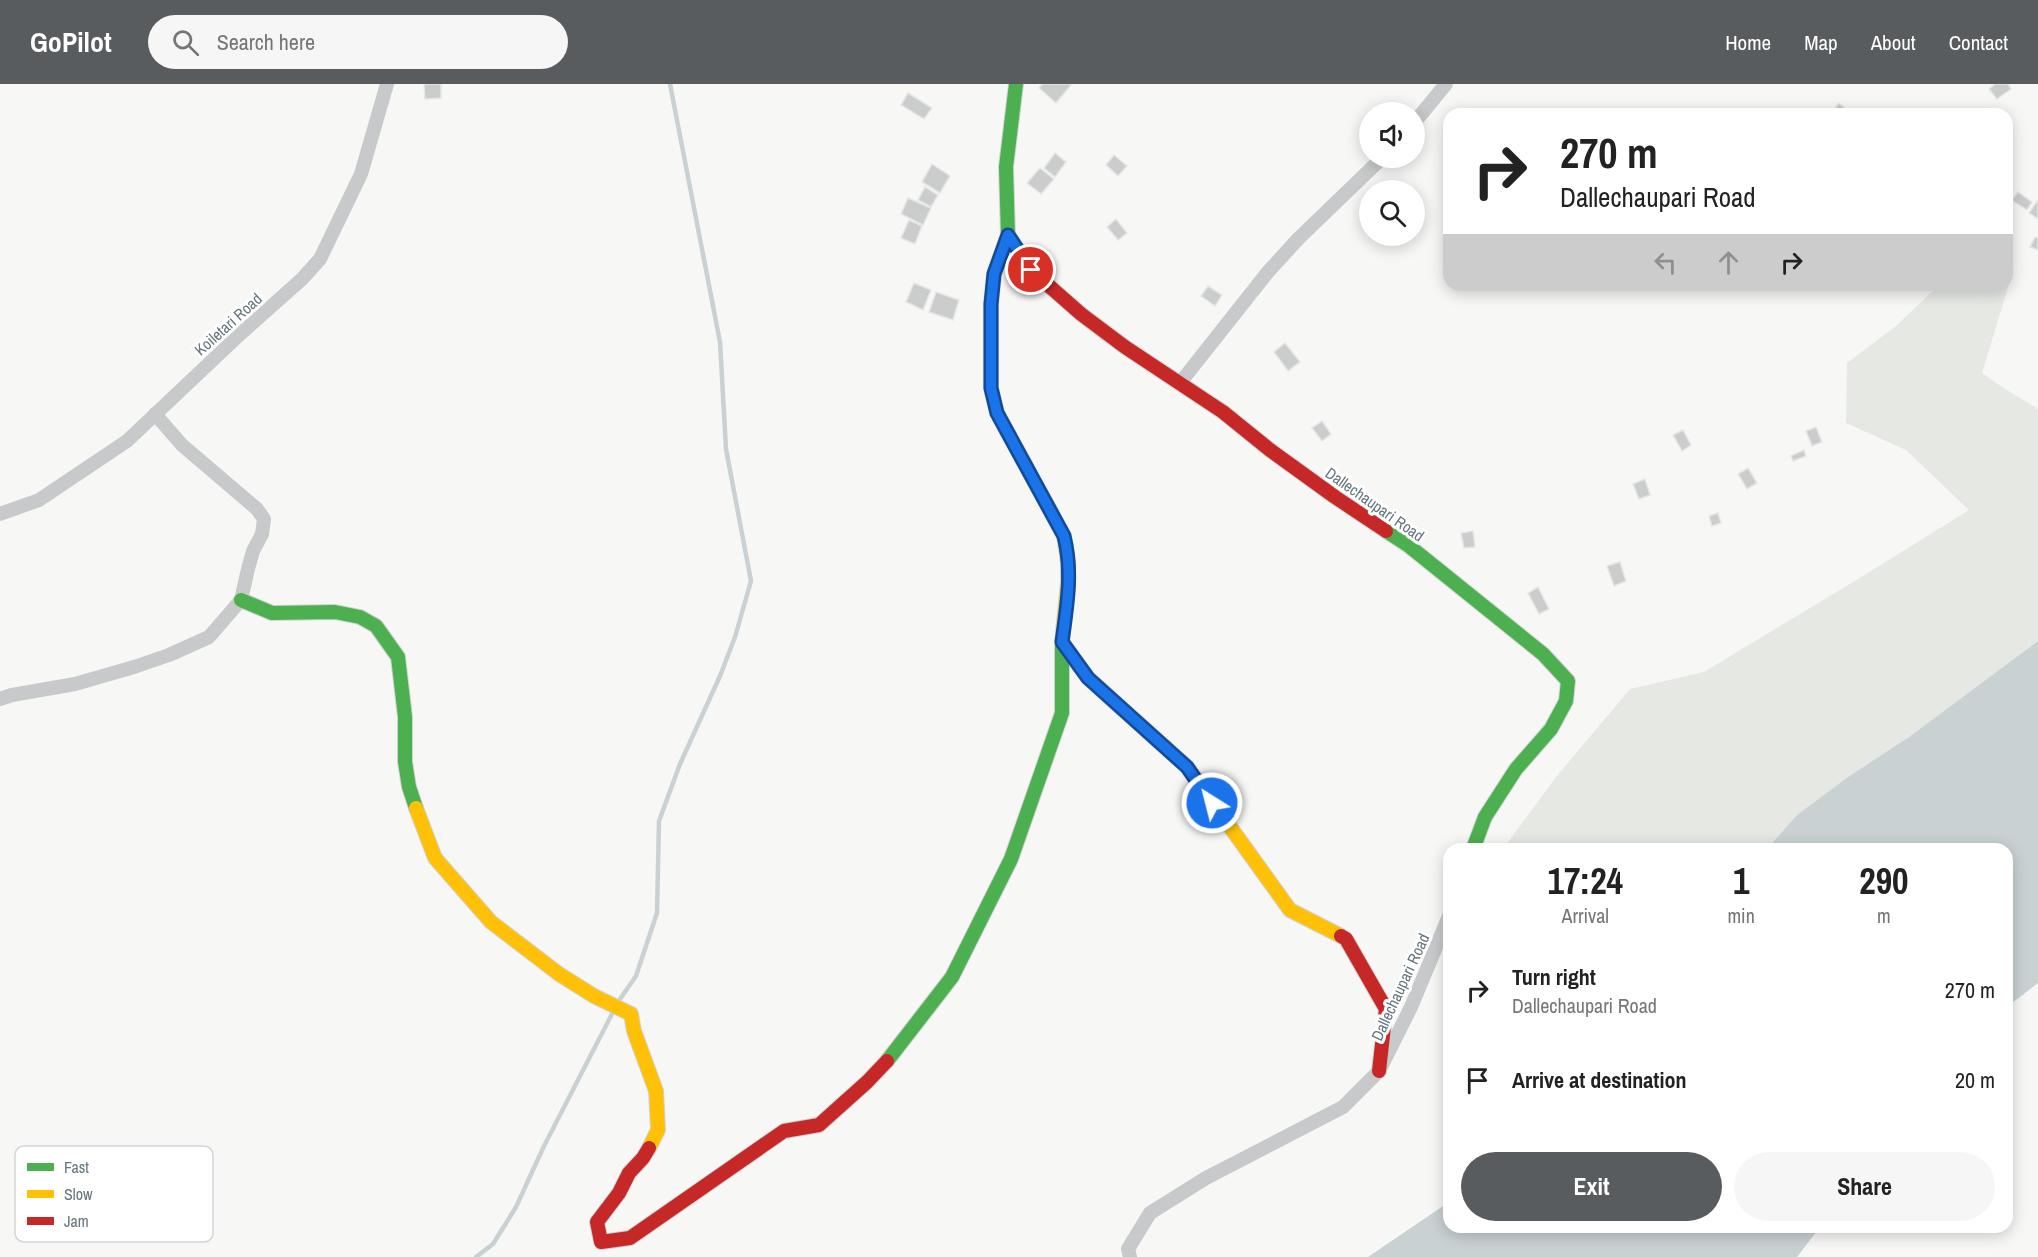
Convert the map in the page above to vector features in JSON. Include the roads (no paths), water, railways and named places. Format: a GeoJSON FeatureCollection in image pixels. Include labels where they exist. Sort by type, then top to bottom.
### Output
{"type":"FeatureCollection","features":[{"type":"Feature","properties":{"kind":"street","name":"Koiletari Road"},"geometry":{"type":"LineString","coordinates":[[0,514],[39,500],[127,441],[302,279],[320,259],[362,174],[387,84]]}},
{"type":"Feature","properties":{"kind":"street"},"geometry":{"type":"LineString","coordinates":[[241,600],[272,613],[335,612],[360,617],[376,626],[398,657],[405,717],[405,762],[409,787],[435,858],[490,922],[558,974],[594,996],[631,1014],[634,1031],[656,1091],[658,1130],[643,1158],[629,1173],[619,1193],[597,1222],[601,1242],[630,1238],[784,1131],[819,1125],[867,1082],[897,1050],[952,977],[1011,859],[1062,713],[1062,642],[1068,599],[1070,557],[1064,536],[997,413],[991,388],[991,304],[994,274],[1008,235],[1006,167],[1016,84]]}},
{"type":"Feature","properties":{"kind":"street"},"geometry":{"type":"LineString","coordinates":[[1425,110],[1446,84]]}},
{"type":"Feature","properties":{"kind":"street"},"geometry":{"type":"LineString","coordinates":[[1180,383],[1267,273],[1298,239],[1372,168]]}},
{"type":"Feature","properties":{"kind":"street","name":"Dallechaupari Road"},"geometry":{"type":"LineString","coordinates":[[1008,235],[1031,270],[1081,314],[1125,347],[1223,412],[1270,450],[1409,546],[1543,654],[1568,681],[1566,701],[1551,729],[1516,769],[1485,817],[1475,843]]}},
{"type":"Feature","properties":{"kind":"street"},"geometry":{"type":"LineString","coordinates":[[0,699],[75,684],[185,649],[209,637],[241,600],[253,551],[262,534],[264,519],[257,508],[182,445],[155,414]]}},
{"type":"Feature","properties":{"kind":"street"},"geometry":{"type":"LineString","coordinates":[[1062,642],[1088,678],[1187,767],[1290,910],[1346,939],[1386,1009],[1379,1071]]}},
{"type":"Feature","properties":{"kind":"street","name":"Dallechaupari Road"},"geometry":{"type":"LineString","coordinates":[[1130,1257],[1128,1249],[1150,1212],[1206,1178],[1342,1107],[1379,1071],[1411,1007],[1443,930]]}},
{"type":"Feature","properties":{"kind":"waterway"},"geometry":{"type":"LineString","coordinates":[[618,1002],[636,976],[657,913],[659,821],[680,764],[735,637],[751,581],[726,449],[720,342],[670,84]]}},
{"type":"Feature","properties":{"kind":"waterway"},"geometry":{"type":"LineString","coordinates":[[476,1257],[493,1244],[516,1207],[544,1146],[613,1012]]}}]}
